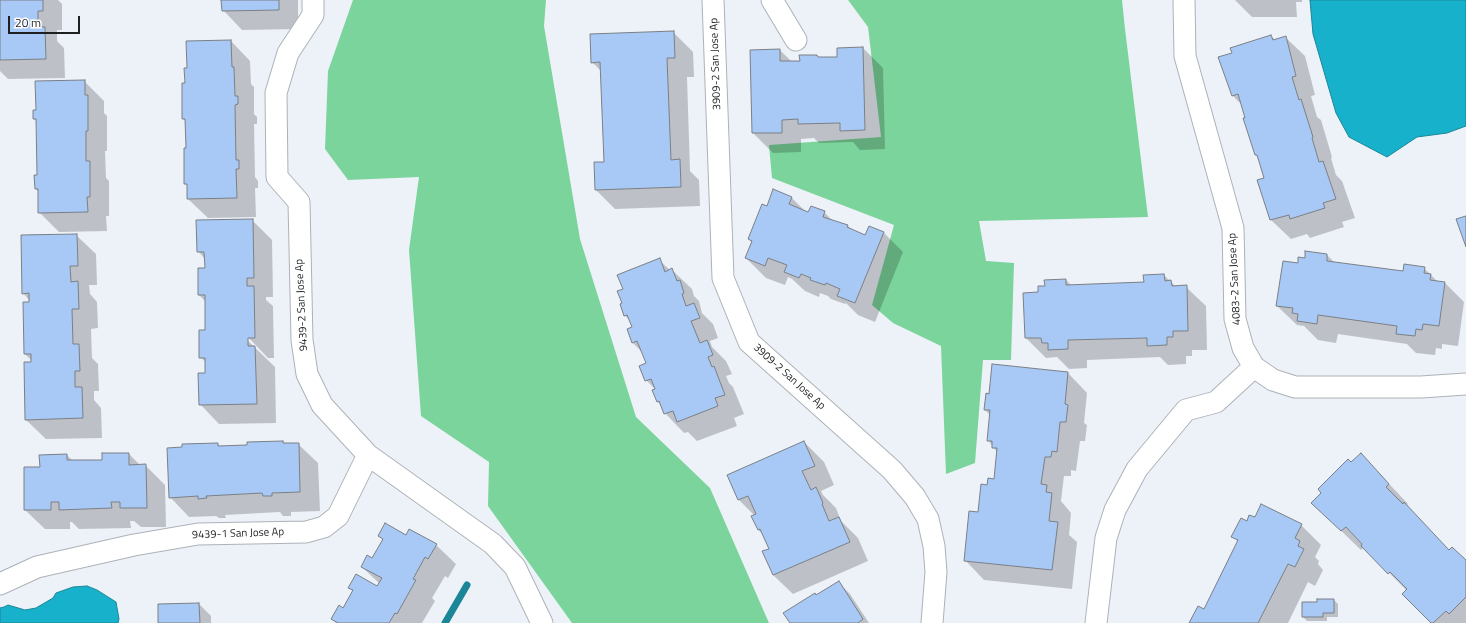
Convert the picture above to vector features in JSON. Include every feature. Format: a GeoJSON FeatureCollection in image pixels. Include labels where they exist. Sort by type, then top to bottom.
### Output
{"type":"FeatureCollection","features":[{"type":"Feature","properties":{"kind":"street","name":"9439-2 San Jose Ap"},"geometry":{"type":"LineString","coordinates":[[313,0],[313,15],[288,53],[276,93],[277,177],[299,202],[302,340],[307,374],[322,405],[368,455],[493,544],[515,567],[542,623]]}},
{"type":"Feature","properties":{"kind":"street","name":"3909-2 San Jose Ap"},"geometry":{"type":"LineString","coordinates":[[713,0],[723,278],[749,342],[892,470],[915,497],[928,520],[934,546],[936,572],[932,623]]}},
{"type":"Feature","properties":{"kind":"street"},"geometry":{"type":"LineString","coordinates":[[772,0],[796,40]]}},
{"type":"Feature","properties":{"kind":"street","name":"4083-2 San Jose Ap"},"geometry":{"type":"LineString","coordinates":[[1184,0],[1185,56],[1232,228],[1235,318],[1243,348],[1254,368],[1273,380],[1295,387],[1421,387],[1466,384]]}},
{"type":"Feature","properties":{"kind":"street"},"geometry":{"type":"LineString","coordinates":[[1096,623],[1106,538],[1115,510],[1137,469],[1186,410],[1216,402],[1254,368]]}},
{"type":"Feature","properties":{"kind":"street","name":"9439-1 San Jose Ap"},"geometry":{"type":"LineString","coordinates":[[0,584],[37,567],[134,545],[198,534],[306,532],[324,527],[338,516],[368,455]]}},
{"type":"Feature","properties":{"kind":"green space"},"geometry":{"type":"Polygon","coordinates":[[[353,0],[546,0],[544,26],[580,239],[636,417],[710,488],[769,623],[572,623],[488,506],[489,462],[421,416],[409,250],[419,177],[348,180],[325,149],[328,71],[353,0]]]}},
{"type":"Feature","properties":{"kind":"green space"},"geometry":{"type":"Polygon","coordinates":[[[848,0],[1122,0],[1148,217],[979,221],[986,261],[1014,263],[1011,360],[983,360],[975,463],[946,474],[941,346],[893,323],[872,305],[894,225],[772,178],[769,145],[881,137],[868,27],[848,0]]]}},
{"type":"Feature","properties":{"kind":"water"},"geometry":{"type":"Polygon","coordinates":[[[1310,0],[1466,0],[1466,126],[1447,133],[1417,137],[1387,157],[1349,137],[1336,113],[1313,34],[1310,0]]]}},
{"type":"Feature","properties":{"kind":"water"},"geometry":{"type":"Polygon","coordinates":[[[87,586],[97,590],[116,602],[119,619],[118,623],[0,623],[0,608],[8,605],[25,610],[36,608],[53,598],[56,593],[73,587],[87,586]]]}},
{"type":"Feature","properties":{"kind":"building"},"geometry":{"type":"Polygon","coordinates":[[[0,0],[43,0],[43,11],[38,11],[38,27],[45,27],[46,59],[0,60],[0,0]]]}},
{"type":"Feature","properties":{"kind":"building"},"geometry":{"type":"Polygon","coordinates":[[[221,0],[279,0],[279,10],[222,11],[221,0]]]}},
{"type":"Feature","properties":{"kind":"building"},"geometry":{"type":"Polygon","coordinates":[[[674,31],[675,58],[667,58],[671,160],[680,159],[681,187],[595,190],[594,162],[604,162],[600,62],[591,63],[590,34],[674,31]]]}},
{"type":"Feature","properties":{"kind":"building"},"geometry":{"type":"Polygon","coordinates":[[[1271,35],[1273,40],[1286,36],[1296,76],[1292,77],[1299,100],[1301,99],[1319,162],[1323,161],[1336,199],[1323,203],[1325,208],[1290,219],[1289,215],[1270,220],[1257,180],[1264,178],[1243,118],[1245,118],[1238,94],[1232,96],[1218,57],[1232,53],[1230,48],[1271,35]]]}},
{"type":"Feature","properties":{"kind":"building"},"geometry":{"type":"Polygon","coordinates":[[[231,40],[235,96],[238,96],[238,104],[235,105],[236,160],[239,160],[239,169],[236,169],[237,198],[187,199],[187,184],[184,184],[184,148],[186,148],[185,119],[182,119],[182,83],[185,83],[184,68],[187,68],[186,41],[231,40]]]}},
{"type":"Feature","properties":{"kind":"building"},"geometry":{"type":"Polygon","coordinates":[[[863,47],[865,130],[840,131],[840,123],[798,124],[798,119],[782,120],[782,133],[752,133],[750,50],[780,49],[780,61],[800,61],[799,55],[837,57],[837,48],[863,47]]]}},
{"type":"Feature","properties":{"kind":"building"},"geometry":{"type":"Polygon","coordinates":[[[85,80],[85,95],[88,95],[86,161],[90,161],[90,197],[87,197],[88,212],[38,213],[38,189],[35,189],[34,175],[37,175],[36,119],[33,119],[33,110],[36,110],[35,81],[85,80]]]}},
{"type":"Feature","properties":{"kind":"building"},"geometry":{"type":"Polygon","coordinates":[[[773,189],[792,197],[789,204],[808,212],[811,206],[825,211],[823,217],[848,225],[847,227],[865,235],[869,226],[884,232],[855,303],[837,296],[840,289],[826,283],[825,285],[810,280],[811,278],[801,274],[799,278],[784,272],[787,265],[768,258],[765,266],[745,258],[752,241],[748,239],[762,204],[767,206],[773,189]]]}},
{"type":"Feature","properties":{"kind":"building"},"geometry":{"type":"Polygon","coordinates":[[[1466,216],[1466,247],[1456,219],[1466,216]]]}},
{"type":"Feature","properties":{"kind":"building"},"geometry":{"type":"Polygon","coordinates":[[[253,219],[254,278],[247,278],[247,286],[254,286],[255,338],[248,338],[248,346],[255,346],[257,404],[199,405],[198,373],[205,373],[205,358],[199,358],[199,330],[205,330],[205,295],[198,295],[198,268],[205,268],[204,252],[197,252],[196,220],[253,219]]]}},
{"type":"Feature","properties":{"kind":"building"},"geometry":{"type":"Polygon","coordinates":[[[77,234],[78,266],[70,266],[71,282],[78,281],[79,309],[72,309],[73,344],[79,344],[80,371],[75,371],[75,387],[82,387],[83,418],[25,420],[24,362],[31,362],[31,354],[24,354],[23,302],[29,302],[29,293],[22,294],[21,235],[77,234]]]}},
{"type":"Feature","properties":{"kind":"building"},"geometry":{"type":"Polygon","coordinates":[[[1305,251],[1327,254],[1327,261],[1403,271],[1404,264],[1425,267],[1424,273],[1431,274],[1430,280],[1445,282],[1439,326],[1423,324],[1422,330],[1416,329],[1415,336],[1396,334],[1397,326],[1318,315],[1317,324],[1297,321],[1298,314],[1292,313],[1293,308],[1276,306],[1283,261],[1298,263],[1298,257],[1305,258],[1305,251]]]}},
{"type":"Feature","properties":{"kind":"building"},"geometry":{"type":"Polygon","coordinates":[[[660,258],[665,272],[672,268],[677,281],[680,280],[686,306],[694,303],[700,318],[691,321],[700,343],[707,340],[713,355],[708,357],[712,367],[714,366],[725,395],[715,398],[718,406],[677,422],[673,411],[664,414],[659,401],[657,402],[652,390],[655,389],[651,379],[645,381],[639,366],[646,363],[637,341],[632,343],[627,329],[632,327],[627,315],[624,316],[620,304],[622,303],[617,291],[623,289],[617,275],[660,258]]]}},
{"type":"Feature","properties":{"kind":"building"},"geometry":{"type":"Polygon","coordinates":[[[1164,274],[1165,281],[1171,280],[1172,286],[1187,285],[1188,331],[1173,331],[1173,337],[1167,337],[1167,345],[1147,346],[1147,338],[1068,340],[1068,349],[1048,350],[1048,343],[1042,343],[1041,338],[1025,338],[1023,293],[1038,292],[1038,286],[1045,286],[1044,280],[1066,279],[1066,285],[1144,282],[1143,275],[1164,274]]]}},
{"type":"Feature","properties":{"kind":"building"},"geometry":{"type":"Polygon","coordinates":[[[992,364],[1068,372],[1065,404],[1068,405],[1066,422],[1060,422],[1057,452],[1052,451],[1051,457],[1045,457],[1041,484],[1047,485],[1046,492],[1052,493],[1049,521],[1058,522],[1052,570],[964,561],[969,511],[978,512],[981,484],[987,485],[988,478],[994,479],[997,448],[992,448],[992,441],[987,441],[990,410],[984,410],[986,393],[989,394],[992,364]]]}},
{"type":"Feature","properties":{"kind":"building"},"geometry":{"type":"Polygon","coordinates":[[[283,441],[283,443],[299,443],[300,492],[272,493],[272,496],[263,496],[262,493],[206,496],[207,498],[198,499],[198,496],[169,498],[167,448],[182,447],[182,444],[218,443],[218,446],[247,445],[247,442],[283,441]]]}},
{"type":"Feature","properties":{"kind":"building"},"geometry":{"type":"Polygon","coordinates":[[[804,441],[815,466],[802,471],[811,490],[816,487],[829,521],[839,517],[850,542],[773,575],[762,551],[769,549],[760,529],[758,530],[751,516],[756,514],[748,496],[738,500],[727,475],[804,441]]]}},
{"type":"Feature","properties":{"kind":"building"},"geometry":{"type":"Polygon","coordinates":[[[102,453],[129,453],[129,465],[146,464],[147,508],[120,508],[120,502],[111,502],[112,508],[59,510],[59,502],[51,502],[51,510],[24,510],[24,467],[40,467],[39,455],[67,454],[67,460],[102,460],[102,453]]]}},
{"type":"Feature","properties":{"kind":"building"},"geometry":{"type":"Polygon","coordinates":[[[1361,453],[1389,484],[1386,487],[1403,504],[1404,502],[1449,550],[1452,547],[1466,560],[1466,597],[1449,614],[1446,611],[1433,623],[1431,623],[1402,594],[1407,589],[1390,572],[1388,574],[1361,546],[1362,544],[1346,527],[1341,531],[1311,503],[1321,493],[1318,489],[1348,459],[1351,462],[1361,453]]]}},
{"type":"Feature","properties":{"kind":"building"},"geometry":{"type":"Polygon","coordinates":[[[1261,504],[1302,524],[1295,538],[1300,541],[1298,546],[1304,549],[1295,567],[1288,564],[1258,623],[1189,623],[1198,606],[1204,609],[1238,540],[1231,537],[1241,518],[1247,521],[1249,515],[1255,517],[1261,504]]]}},
{"type":"Feature","properties":{"kind":"building"},"geometry":{"type":"Polygon","coordinates":[[[385,523],[406,535],[409,529],[437,544],[428,559],[425,557],[413,579],[416,580],[397,614],[395,613],[389,623],[338,623],[331,619],[339,605],[343,608],[353,590],[348,588],[356,574],[377,586],[382,578],[361,567],[367,555],[372,558],[383,539],[378,536],[385,523]]]}},
{"type":"Feature","properties":{"kind":"building"},"geometry":{"type":"Polygon","coordinates":[[[839,581],[863,619],[858,623],[790,623],[783,613],[815,593],[816,595],[839,581]]]}},
{"type":"Feature","properties":{"kind":"building"},"geometry":{"type":"Polygon","coordinates":[[[1317,599],[1334,599],[1334,613],[1323,613],[1323,617],[1302,617],[1302,602],[1317,602],[1317,599]]]}},
{"type":"Feature","properties":{"kind":"building"},"geometry":{"type":"Polygon","coordinates":[[[199,603],[200,623],[158,623],[158,604],[199,603]]]}},
{"type":"Feature","properties":{"kind":"waterway"},"geometry":{"type":"LineString","coordinates":[[445,623],[467,585]]}}]}
